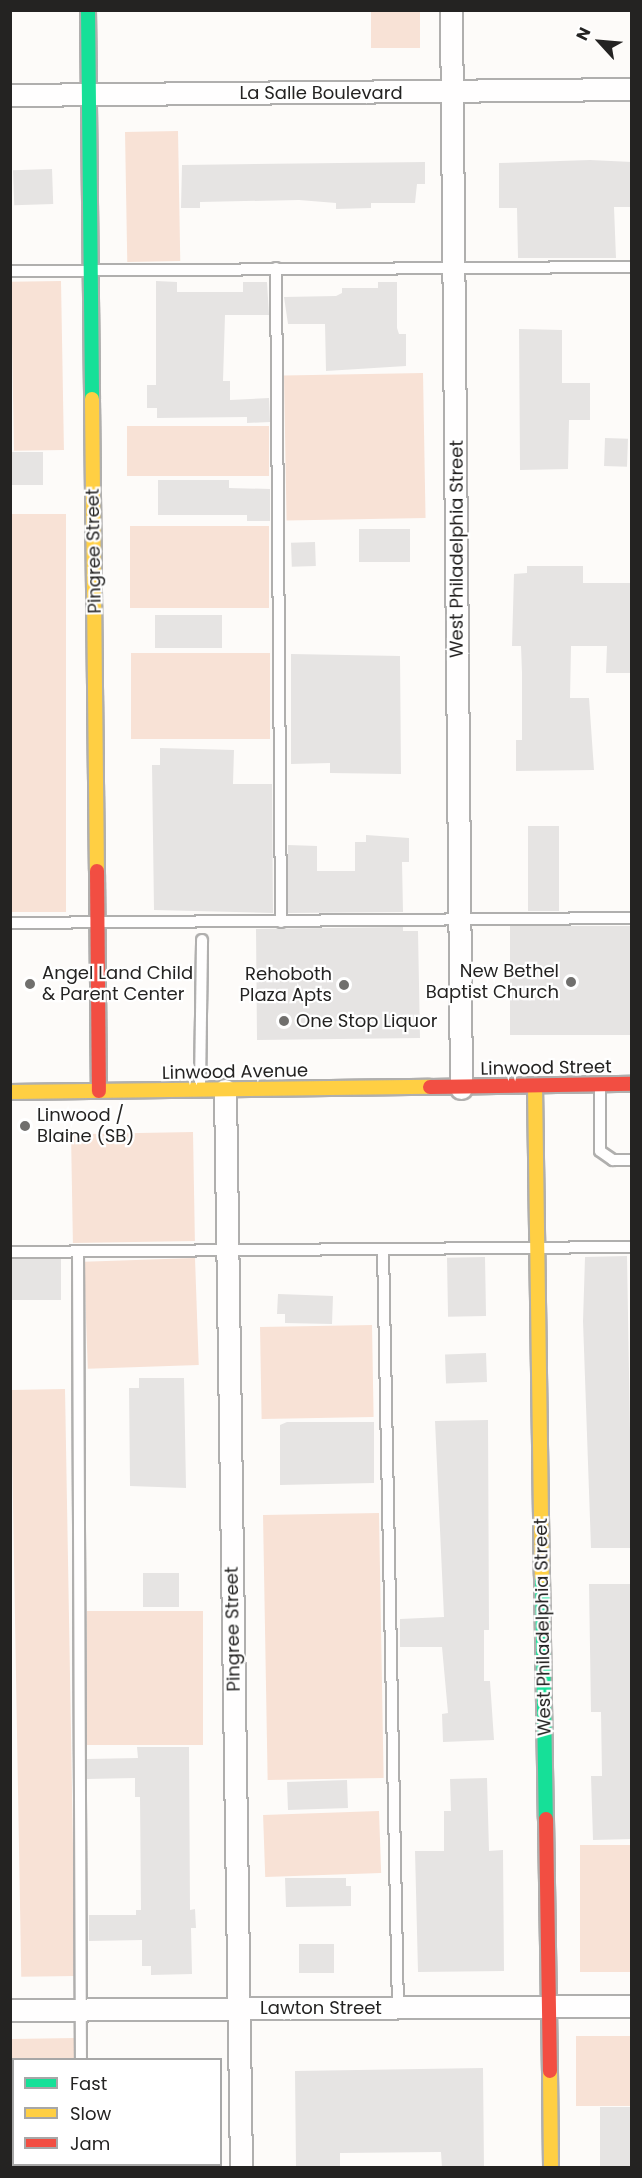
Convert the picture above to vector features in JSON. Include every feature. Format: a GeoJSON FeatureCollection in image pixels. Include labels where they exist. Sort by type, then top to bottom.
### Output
{"type":"FeatureCollection","features":[{"type":"Feature","properties":{"kind":"street","name":"Pingree Street"},"geometry":{"type":"LineString","coordinates":[[88,10],[99,1091]]}},
{"type":"Feature","properties":{"kind":"street","name":"West Philadelphia Street"},"geometry":{"type":"LineString","coordinates":[[450,10],[455,266],[461,1088]]}},
{"type":"Feature","properties":{"kind":"street","name":"La Salle Boulevard"},"geometry":{"type":"LineString","coordinates":[[10,95],[632,89]]}},
{"type":"Feature","properties":{"kind":"street","name":"Linwood Street"},"geometry":{"type":"LineString","coordinates":[[461,1088],[632,1084]]}},
{"type":"Feature","properties":{"kind":"street","name":"West Philadelphia Street"},"geometry":{"type":"LineString","coordinates":[[535,1086],[551,2168]]}},
{"type":"Feature","properties":{"kind":"street","name":"Linwood Avenue"},"geometry":{"type":"LineString","coordinates":[[10,1092],[461,1088]]}},
{"type":"Feature","properties":{"kind":"street","name":"Pingree Street"},"geometry":{"type":"LineString","coordinates":[[225,1090],[241,2168]]}},
{"type":"Feature","properties":{"kind":"street","name":"Lawton Street"},"geometry":{"type":"LineString","coordinates":[[10,2010],[632,2006]]}},
{"type":"Feature","properties":{"kind":"lane"},"geometry":{"type":"LineString","coordinates":[[10,270],[455,266],[632,267]]}},
{"type":"Feature","properties":{"kind":"lane"},"geometry":{"type":"LineString","coordinates":[[276,268],[281,922]]}},
{"type":"Feature","properties":{"kind":"lane"},"geometry":{"type":"LineString","coordinates":[[10,923],[632,918]]}},
{"type":"Feature","properties":{"kind":"lane"},"geometry":{"type":"LineString","coordinates":[[200,1090],[202,940]]}},
{"type":"Feature","properties":{"kind":"lane"},"geometry":{"type":"LineString","coordinates":[[600,1084],[600,1151],[613,1160],[632,1160]]}},
{"type":"Feature","properties":{"kind":"lane"},"geometry":{"type":"LineString","coordinates":[[10,1252],[632,1247]]}},
{"type":"Feature","properties":{"kind":"lane"},"geometry":{"type":"LineString","coordinates":[[383,1249],[398,2008]]}},
{"type":"Feature","properties":{"kind":"lane"},"geometry":{"type":"LineString","coordinates":[[78,1251],[81,2058]]}},
{"type":"Feature","properties":{"kind":"shaded area"},"geometry":{"type":"Polygon","coordinates":[[[371,11],[420,11],[420,48],[371,48],[371,11]]]}},
{"type":"Feature","properties":{"kind":"shaded area"},"geometry":{"type":"Polygon","coordinates":[[[178,131],[180,261],[127,262],[125,132],[178,131]]]}},
{"type":"Feature","properties":{"kind":"shaded area"},"geometry":{"type":"Polygon","coordinates":[[[61,281],[64,450],[14,451],[11,282],[61,281]]]}},
{"type":"Feature","properties":{"kind":"shaded area"},"geometry":{"type":"Polygon","coordinates":[[[423,373],[426,518],[287,520],[284,375],[423,373]]]}},
{"type":"Feature","properties":{"kind":"shaded area"},"geometry":{"type":"Polygon","coordinates":[[[127,426],[269,426],[269,476],[127,476],[127,426]]]}},
{"type":"Feature","properties":{"kind":"shaded area"},"geometry":{"type":"Polygon","coordinates":[[[10,514],[66,514],[66,912],[10,912],[10,514]]]}},
{"type":"Feature","properties":{"kind":"shaded area"},"geometry":{"type":"Polygon","coordinates":[[[130,526],[269,526],[269,608],[130,608],[130,526]]]}},
{"type":"Feature","properties":{"kind":"shaded area"},"geometry":{"type":"Polygon","coordinates":[[[131,653],[270,653],[270,739],[131,739],[131,653]]]}},
{"type":"Feature","properties":{"kind":"shaded area"},"geometry":{"type":"Polygon","coordinates":[[[193,1132],[195,1241],[73,1243],[71,1134],[193,1132]]]}},
{"type":"Feature","properties":{"kind":"shaded area"},"geometry":{"type":"Polygon","coordinates":[[[195,1258],[199,1365],[88,1369],[84,1262],[195,1258]]]}},
{"type":"Feature","properties":{"kind":"shaded area"},"geometry":{"type":"Polygon","coordinates":[[[372,1325],[374,1417],[262,1419],[260,1327],[372,1325]]]}},
{"type":"Feature","properties":{"kind":"shaded area"},"geometry":{"type":"Polygon","coordinates":[[[65,1389],[75,1976],[21,1977],[11,1390],[65,1389]]]}},
{"type":"Feature","properties":{"kind":"shaded area"},"geometry":{"type":"Polygon","coordinates":[[[379,1513],[384,1778],[268,1780],[263,1515],[379,1513]]]}},
{"type":"Feature","properties":{"kind":"shaded area"},"geometry":{"type":"Polygon","coordinates":[[[87,1611],[203,1611],[203,1745],[87,1745],[87,1611]]]}},
{"type":"Feature","properties":{"kind":"shaded area"},"geometry":{"type":"Polygon","coordinates":[[[379,1811],[381,1873],[265,1877],[263,1815],[379,1811]]]}},
{"type":"Feature","properties":{"kind":"shaded area"},"geometry":{"type":"Polygon","coordinates":[[[580,1845],[631,1845],[631,1972],[580,1972],[580,1845]]]}},
{"type":"Feature","properties":{"kind":"shaded area"},"geometry":{"type":"Polygon","coordinates":[[[576,2036],[631,2036],[631,2106],[576,2106],[576,2036]]]}},
{"type":"Feature","properties":{"kind":"shaded area"},"geometry":{"type":"Polygon","coordinates":[[[75,2038],[75,2058],[12,2058],[11,2150],[11,2039],[75,2038]]]}},
{"type":"Feature","properties":{"kind":"building"},"geometry":{"type":"Polygon","coordinates":[[[590,160],[632,162],[632,207],[614,207],[616,258],[518,258],[517,208],[499,208],[499,163],[590,160]]]}},
{"type":"Feature","properties":{"kind":"building"},"geometry":{"type":"Polygon","coordinates":[[[425,162],[425,184],[417,184],[415,203],[371,203],[371,208],[336,209],[336,203],[299,200],[200,202],[200,208],[181,208],[182,165],[425,162]]]}},
{"type":"Feature","properties":{"kind":"building"},"geometry":{"type":"Polygon","coordinates":[[[52,169],[53,204],[14,205],[13,170],[52,169]]]}},
{"type":"Feature","properties":{"kind":"building"},"geometry":{"type":"Polygon","coordinates":[[[156,281],[177,282],[177,292],[243,292],[243,282],[267,282],[269,315],[225,315],[223,381],[230,381],[230,400],[269,398],[270,422],[247,423],[247,417],[157,418],[157,408],[147,408],[147,385],[156,385],[156,281]]]}},
{"type":"Feature","properties":{"kind":"building"},"geometry":{"type":"Polygon","coordinates":[[[378,282],[397,282],[397,328],[399,334],[406,334],[406,366],[326,371],[325,324],[288,324],[284,297],[336,296],[342,293],[342,288],[378,288],[378,282]]]}},
{"type":"Feature","properties":{"kind":"building"},"geometry":{"type":"Polygon","coordinates":[[[519,329],[562,330],[562,383],[590,383],[590,420],[569,420],[568,469],[520,470],[519,329]]]}},
{"type":"Feature","properties":{"kind":"building"},"geometry":{"type":"Polygon","coordinates":[[[605,438],[628,439],[627,467],[604,466],[605,438]]]}},
{"type":"Feature","properties":{"kind":"building"},"geometry":{"type":"Polygon","coordinates":[[[10,452],[43,452],[43,485],[10,485],[10,452]]]}},
{"type":"Feature","properties":{"kind":"building"},"geometry":{"type":"Polygon","coordinates":[[[158,480],[229,480],[229,488],[270,489],[270,521],[247,521],[247,515],[158,515],[158,480]]]}},
{"type":"Feature","properties":{"kind":"building"},"geometry":{"type":"Polygon","coordinates":[[[359,529],[410,529],[410,562],[359,562],[359,529]]]}},
{"type":"Feature","properties":{"kind":"building"},"geometry":{"type":"Polygon","coordinates":[[[315,542],[316,566],[292,567],[291,543],[315,542]]]}},
{"type":"Feature","properties":{"kind":"building"},"geometry":{"type":"Polygon","coordinates":[[[527,566],[583,566],[583,583],[632,583],[632,673],[606,673],[607,646],[571,646],[570,698],[589,698],[594,770],[516,771],[516,740],[522,740],[522,673],[521,646],[512,646],[514,574],[527,573],[527,566]]]}},
{"type":"Feature","properties":{"kind":"building"},"geometry":{"type":"Polygon","coordinates":[[[155,615],[222,615],[222,648],[155,648],[155,615]]]}},
{"type":"Feature","properties":{"kind":"building"},"geometry":{"type":"Polygon","coordinates":[[[291,654],[400,656],[401,774],[330,773],[330,763],[291,764],[291,654]]]}},
{"type":"Feature","properties":{"kind":"building"},"geometry":{"type":"Polygon","coordinates":[[[160,748],[234,750],[233,784],[272,784],[273,913],[154,910],[152,765],[160,765],[160,748]]]}},
{"type":"Feature","properties":{"kind":"building"},"geometry":{"type":"Polygon","coordinates":[[[528,826],[559,826],[559,911],[528,911],[528,826]]]}},
{"type":"Feature","properties":{"kind":"building"},"geometry":{"type":"Polygon","coordinates":[[[366,835],[409,838],[409,862],[402,862],[403,912],[288,913],[288,845],[317,846],[317,871],[355,871],[355,842],[366,842],[366,835]]]}},
{"type":"Feature","properties":{"kind":"building","name":"New Bethel Baptist Church"},"geometry":{"type":"Polygon","coordinates":[[[510,926],[632,926],[632,1035],[510,1035],[510,926]]]}},
{"type":"Feature","properties":{"kind":"building"},"geometry":{"type":"Polygon","coordinates":[[[403,927],[403,931],[418,931],[420,1038],[257,1040],[256,929],[403,927]]]}},
{"type":"Feature","properties":{"kind":"building"},"geometry":{"type":"Polygon","coordinates":[[[627,1256],[632,1548],[591,1548],[583,1321],[585,1257],[627,1256]]]}},
{"type":"Feature","properties":{"kind":"building"},"geometry":{"type":"Polygon","coordinates":[[[485,1257],[486,1316],[448,1317],[447,1258],[485,1257]]]}},
{"type":"Feature","properties":{"kind":"building"},"geometry":{"type":"Polygon","coordinates":[[[10,1259],[61,1259],[61,1300],[10,1300],[10,1259]]]}},
{"type":"Feature","properties":{"kind":"building"},"geometry":{"type":"Polygon","coordinates":[[[278,1294],[333,1296],[332,1324],[285,1323],[285,1314],[277,1314],[278,1294]]]}},
{"type":"Feature","properties":{"kind":"building"},"geometry":{"type":"Polygon","coordinates":[[[486,1353],[487,1382],[446,1383],[445,1354],[486,1353]]]}},
{"type":"Feature","properties":{"kind":"building"},"geometry":{"type":"Polygon","coordinates":[[[139,1378],[184,1378],[186,1488],[130,1486],[129,1388],[139,1388],[139,1378]]]}},
{"type":"Feature","properties":{"kind":"building"},"geometry":{"type":"Polygon","coordinates":[[[488,1420],[489,1630],[484,1630],[484,1681],[490,1681],[494,1740],[443,1742],[442,1714],[448,1713],[442,1647],[400,1647],[400,1619],[444,1617],[435,1421],[488,1420]]]}},
{"type":"Feature","properties":{"kind":"building"},"geometry":{"type":"Polygon","coordinates":[[[287,1422],[374,1422],[374,1483],[280,1485],[280,1425],[287,1422]]]}},
{"type":"Feature","properties":{"kind":"building"},"geometry":{"type":"Polygon","coordinates":[[[143,1573],[179,1573],[179,1607],[143,1607],[143,1573]]]}},
{"type":"Feature","properties":{"kind":"building"},"geometry":{"type":"Polygon","coordinates":[[[589,1584],[632,1584],[632,1839],[593,1840],[591,1776],[602,1776],[601,1712],[591,1712],[589,1584]]]}},
{"type":"Feature","properties":{"kind":"building"},"geometry":{"type":"Polygon","coordinates":[[[137,1747],[189,1747],[190,1910],[195,1909],[196,1928],[191,1928],[192,1974],[151,1975],[151,1966],[142,1966],[142,1940],[89,1941],[89,1915],[136,1915],[136,1910],[141,1910],[140,1797],[135,1797],[135,1778],[87,1779],[87,1759],[138,1758],[137,1747]]]}},
{"type":"Feature","properties":{"kind":"building"},"geometry":{"type":"Polygon","coordinates":[[[487,1778],[489,1851],[503,1850],[504,1971],[418,1972],[415,1851],[444,1851],[444,1811],[451,1811],[450,1779],[487,1778]]]}},
{"type":"Feature","properties":{"kind":"building"},"geometry":{"type":"Polygon","coordinates":[[[347,1780],[348,1808],[288,1810],[287,1782],[347,1780]]]}},
{"type":"Feature","properties":{"kind":"building"},"geometry":{"type":"Polygon","coordinates":[[[285,1878],[346,1878],[346,1886],[351,1886],[351,1906],[286,1907],[285,1878]]]}},
{"type":"Feature","properties":{"kind":"building"},"geometry":{"type":"Polygon","coordinates":[[[299,1944],[334,1944],[334,1973],[299,1973],[299,1944]]]}},
{"type":"Feature","properties":{"kind":"building"},"geometry":{"type":"Polygon","coordinates":[[[483,2068],[484,2168],[442,2168],[441,2152],[340,2153],[340,2168],[296,2168],[295,2071],[483,2068]]]}},
{"type":"Feature","properties":{"kind":"building"},"geometry":{"type":"Polygon","coordinates":[[[600,2107],[632,2107],[632,2168],[600,2168],[600,2107]]]}},
{"type":"Feature","properties":{"kind":"traffic: fast"},"geometry":{"type":"LineString","coordinates":[[88,10],[92,399]]}},
{"type":"Feature","properties":{"kind":"traffic: fast"},"geometry":{"type":"LineString","coordinates":[[542,1576],[546,1819]]}},
{"type":"Feature","properties":{"kind":"traffic: slow"},"geometry":{"type":"LineString","coordinates":[[92,399],[97,871]]}},
{"type":"Feature","properties":{"kind":"traffic: slow"},"geometry":{"type":"LineString","coordinates":[[535,1086],[542,1576]]}},
{"type":"Feature","properties":{"kind":"traffic: slow"},"geometry":{"type":"LineString","coordinates":[[10,1092],[430,1087]]}},
{"type":"Feature","properties":{"kind":"traffic: slow"},"geometry":{"type":"LineString","coordinates":[[550,2071],[551,2168]]}},
{"type":"Feature","properties":{"kind":"traffic: jam"},"geometry":{"type":"LineString","coordinates":[[97,871],[99,1091]]}},
{"type":"Feature","properties":{"kind":"traffic: jam"},"geometry":{"type":"LineString","coordinates":[[430,1087],[632,1084]]}},
{"type":"Feature","properties":{"kind":"traffic: jam"},"geometry":{"type":"LineString","coordinates":[[546,1819],[550,2071]]}},
{"type":"Feature","properties":{"kind":"place","name":"New Bethel Baptist Church"},"geometry":{"type":"Point","coordinates":[571,982]}},
{"type":"Feature","properties":{"kind":"place","name":"Angel Land Child & Parent Center"},"geometry":{"type":"Point","coordinates":[30,984]}},
{"type":"Feature","properties":{"kind":"place","name":"Rehoboth Plaza Apts"},"geometry":{"type":"Point","coordinates":[344,985]}},
{"type":"Feature","properties":{"kind":"place","name":"One Stop Liquor"},"geometry":{"type":"Point","coordinates":[284,1021]}},
{"type":"Feature","properties":{"kind":"place","name":"Linwood / Blaine (SB)"},"geometry":{"type":"Point","coordinates":[25,1126]}}]}
